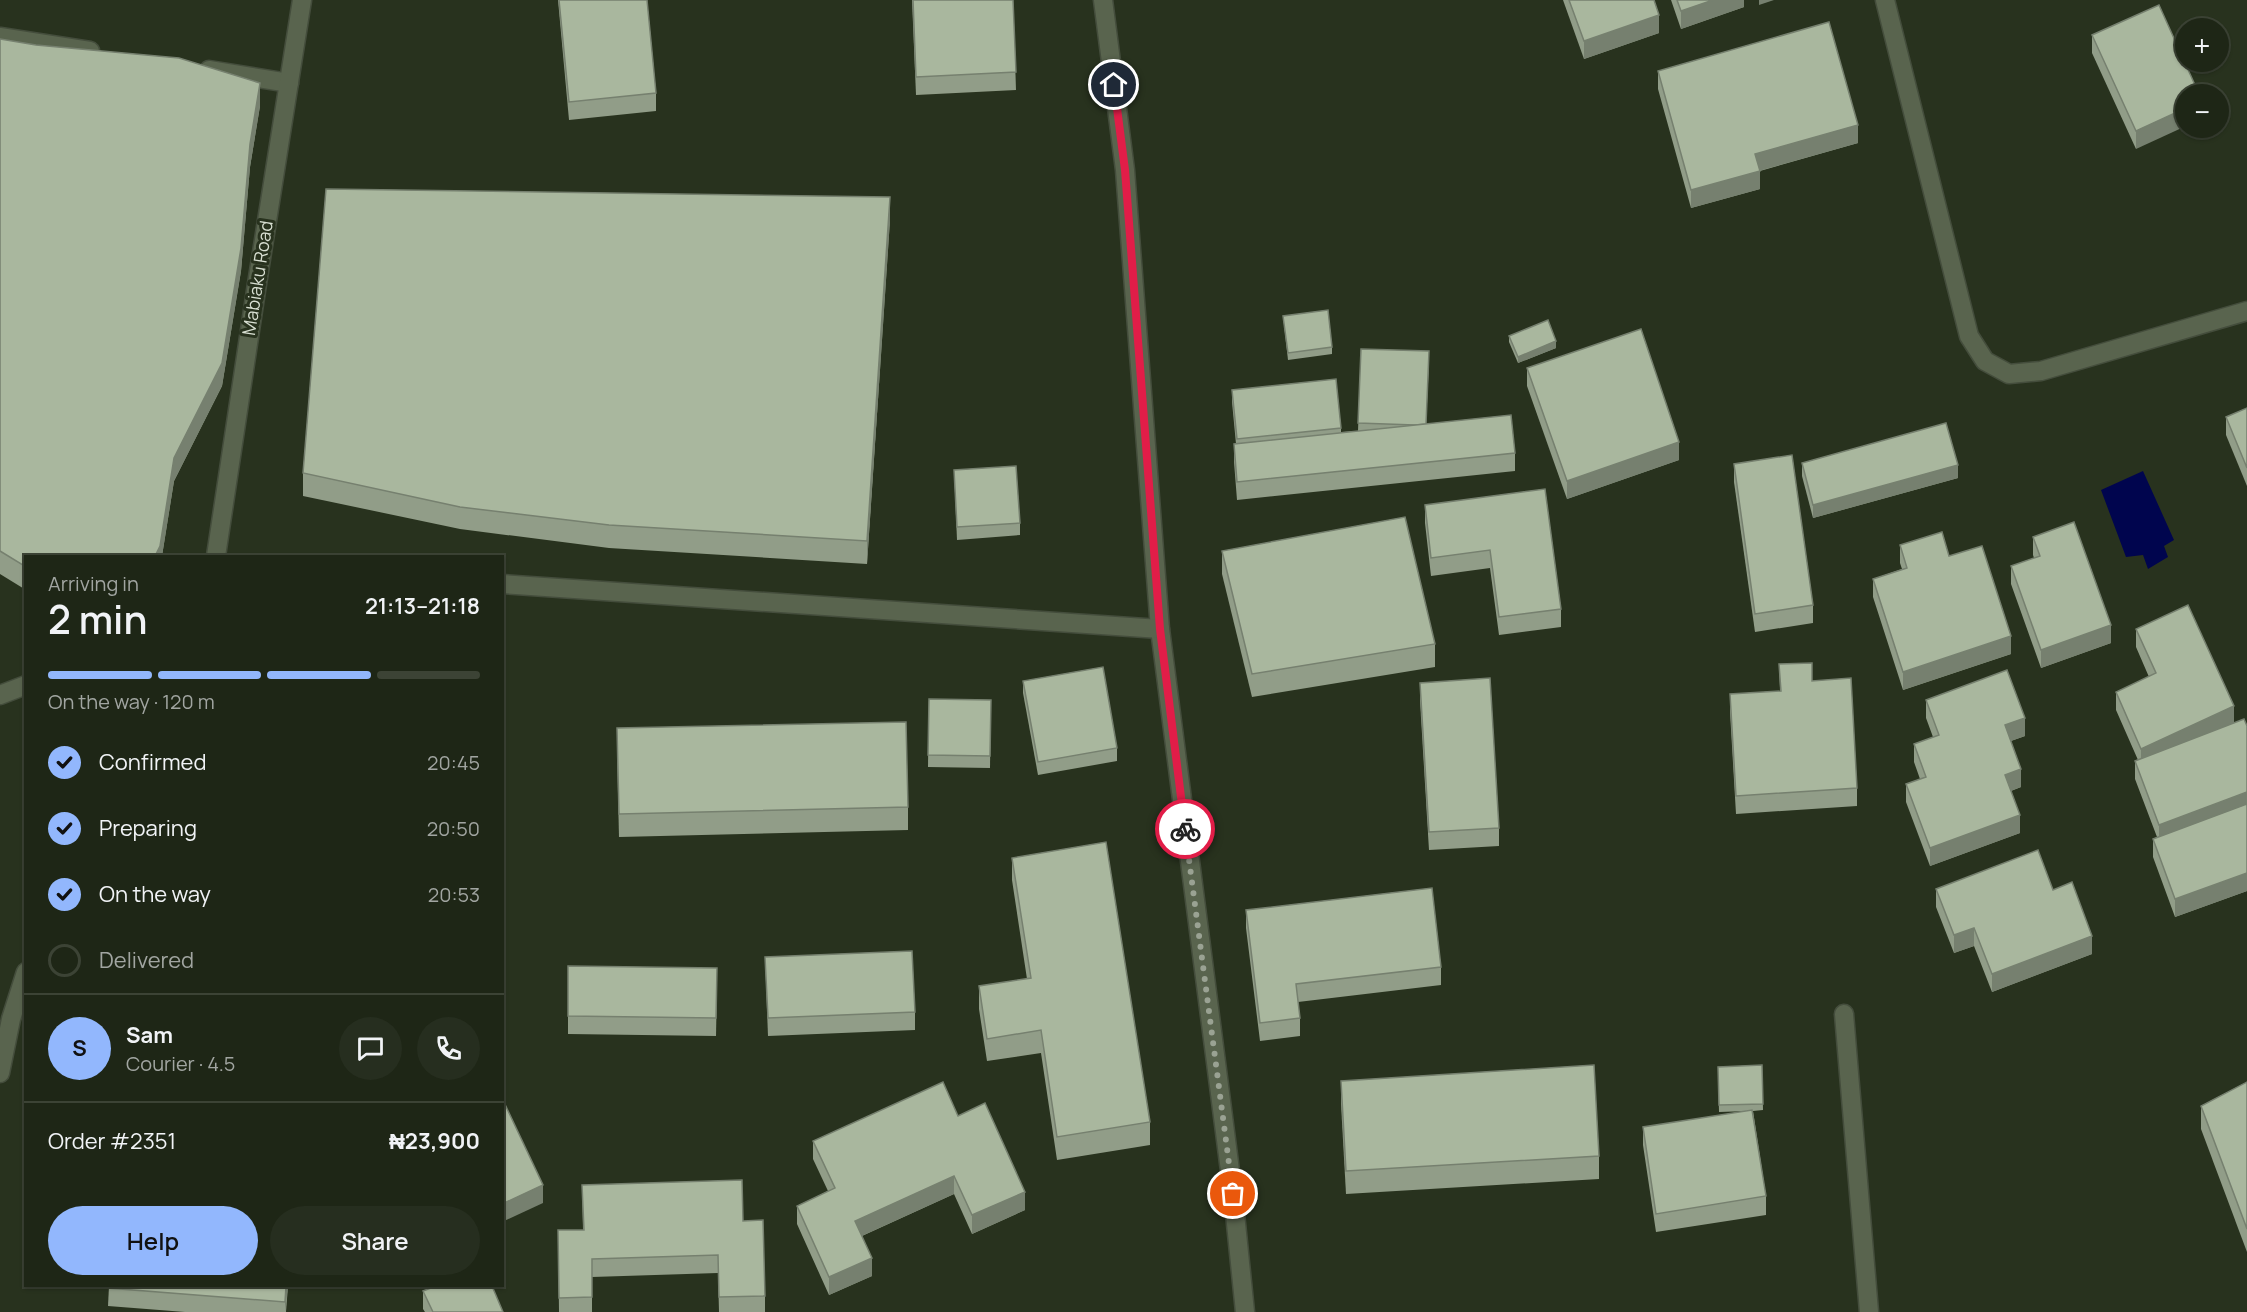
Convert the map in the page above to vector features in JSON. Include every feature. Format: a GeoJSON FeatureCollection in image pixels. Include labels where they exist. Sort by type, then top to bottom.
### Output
{"type":"FeatureCollection","features":[{"type":"Feature","properties":{"kind":"street","name":"Mabiaku Road"},"geometry":{"type":"LineString","coordinates":[[216,555],[256,284],[302,0]]}},
{"type":"Feature","properties":{"kind":"street"},"geometry":{"type":"LineString","coordinates":[[1103,0],[1125,170],[1160,629],[1233,1194],[1245,1312]]}},
{"type":"Feature","properties":{"kind":"street"},"geometry":{"type":"LineString","coordinates":[[1885,0],[1969,336],[1984,361],[2009,374],[2042,371],[2247,311]]}},
{"type":"Feature","properties":{"kind":"street"},"geometry":{"type":"LineString","coordinates":[[0,37],[104,54]]}},
{"type":"Feature","properties":{"kind":"street"},"geometry":{"type":"LineString","coordinates":[[196,68],[289,83]]}},
{"type":"Feature","properties":{"kind":"street"},"geometry":{"type":"LineString","coordinates":[[504,584],[1160,629]]}},
{"type":"Feature","properties":{"kind":"street"},"geometry":{"type":"LineString","coordinates":[[0,694],[24,686]]}},
{"type":"Feature","properties":{"kind":"street"},"geometry":{"type":"LineString","coordinates":[[0,1073],[11,1019],[24,978]]}},
{"type":"Feature","properties":{"kind":"street"},"geometry":{"type":"LineString","coordinates":[[1844,1014],[1869,1312]]}},
{"type":"Feature","properties":{"kind":"shaded area"},"geometry":{"type":"Polygon","coordinates":[[[2143,471],[2174,540],[2164,546],[2168,557],[2148,569],[2143,555],[2126,557],[2101,490],[2143,471]]]}},
{"type":"Feature","properties":{"kind":"building"},"geometry":{"type":"Polygon","coordinates":[[[559,0],[647,0],[656,93],[569,102],[559,0]]]}},
{"type":"Feature","properties":{"kind":"building"},"geometry":{"type":"Polygon","coordinates":[[[913,0],[1013,0],[1016,72],[916,77],[913,0]]]}},
{"type":"Feature","properties":{"kind":"building"},"geometry":{"type":"Polygon","coordinates":[[[1569,0],[1654,0],[1659,15],[1584,41],[1569,0]]]}},
{"type":"Feature","properties":{"kind":"building"},"geometry":{"type":"Polygon","coordinates":[[[1677,0],[1713,0],[1681,11],[1677,0]]]}},
{"type":"Feature","properties":{"kind":"building"},"geometry":{"type":"Polygon","coordinates":[[[2159,5],[2175,41],[2175,72],[2189,72],[2195,84],[2175,84],[2175,113],[2136,131],[2092,35],[2159,5]]]}},
{"type":"Feature","properties":{"kind":"building"},"geometry":{"type":"Polygon","coordinates":[[[1829,22],[1858,125],[1755,154],[1760,171],[1691,190],[1658,71],[1829,22]]]}},
{"type":"Feature","properties":{"kind":"building"},"geometry":{"type":"Polygon","coordinates":[[[0,39],[36,45],[179,58],[260,83],[250,144],[241,248],[222,363],[174,458],[160,546],[156,555],[24,555],[24,566],[0,551],[0,39]]]}},
{"type":"Feature","properties":{"kind":"building"},"geometry":{"type":"Polygon","coordinates":[[[326,189],[890,197],[867,541],[609,525],[460,507],[303,473],[326,189]]]}},
{"type":"Feature","properties":{"kind":"building"},"geometry":{"type":"Polygon","coordinates":[[[1328,310],[1332,347],[1288,353],[1283,316],[1328,310]]]}},
{"type":"Feature","properties":{"kind":"building"},"geometry":{"type":"Polygon","coordinates":[[[1548,320],[1556,341],[1518,357],[1509,336],[1548,320]]]}},
{"type":"Feature","properties":{"kind":"building"},"geometry":{"type":"Polygon","coordinates":[[[1641,329],[1679,442],[1567,481],[1527,368],[1641,329]]]}},
{"type":"Feature","properties":{"kind":"building"},"geometry":{"type":"Polygon","coordinates":[[[1361,349],[1429,351],[1426,424],[1358,423],[1361,349]]]}},
{"type":"Feature","properties":{"kind":"building"},"geometry":{"type":"Polygon","coordinates":[[[1336,379],[1341,428],[1237,439],[1232,390],[1336,379]]]}},
{"type":"Feature","properties":{"kind":"building"},"geometry":{"type":"Polygon","coordinates":[[[2247,408],[2247,468],[2226,417],[2247,408]]]}},
{"type":"Feature","properties":{"kind":"building"},"geometry":{"type":"Polygon","coordinates":[[[1511,415],[1515,453],[1237,482],[1234,444],[1511,415]]]}},
{"type":"Feature","properties":{"kind":"building"},"geometry":{"type":"Polygon","coordinates":[[[1946,423],[1958,465],[1813,505],[1802,463],[1946,423]]]}},
{"type":"Feature","properties":{"kind":"building"},"geometry":{"type":"Polygon","coordinates":[[[1792,455],[1813,605],[1755,614],[1734,464],[1792,455]]]}},
{"type":"Feature","properties":{"kind":"building"},"geometry":{"type":"Polygon","coordinates":[[[1016,466],[1020,523],[957,527],[954,470],[1016,466]]]}},
{"type":"Feature","properties":{"kind":"building"},"geometry":{"type":"Polygon","coordinates":[[[1545,489],[1561,609],[1499,617],[1490,550],[1431,558],[1425,505],[1545,489]]]}},
{"type":"Feature","properties":{"kind":"building"},"geometry":{"type":"Polygon","coordinates":[[[1405,517],[1435,644],[1252,674],[1222,551],[1405,517]]]}},
{"type":"Feature","properties":{"kind":"building"},"geometry":{"type":"Polygon","coordinates":[[[2074,522],[2111,625],[2041,650],[2011,566],[2040,556],[2033,537],[2074,522]]]}},
{"type":"Feature","properties":{"kind":"building"},"geometry":{"type":"Polygon","coordinates":[[[1942,532],[1949,556],[1982,546],[2011,636],[1903,672],[1873,579],[1907,568],[1900,545],[1942,532]]]}},
{"type":"Feature","properties":{"kind":"building"},"geometry":{"type":"Polygon","coordinates":[[[2188,605],[2234,706],[2141,749],[2116,692],[2156,673],[2136,629],[2188,605]]]}},
{"type":"Feature","properties":{"kind":"building"},"geometry":{"type":"Polygon","coordinates":[[[1812,663],[1812,681],[1851,678],[1857,788],[1736,796],[1730,694],[1781,691],[1779,664],[1812,663]]]}},
{"type":"Feature","properties":{"kind":"building"},"geometry":{"type":"Polygon","coordinates":[[[1103,667],[1117,748],[1038,762],[1023,681],[1103,667]]]}},
{"type":"Feature","properties":{"kind":"building"},"geometry":{"type":"Polygon","coordinates":[[[2007,670],[2025,718],[2005,725],[2021,769],[2005,775],[2020,815],[1930,848],[1906,784],[1926,777],[1914,744],[1939,735],[1926,700],[2007,670]]]}},
{"type":"Feature","properties":{"kind":"building"},"geometry":{"type":"Polygon","coordinates":[[[1490,678],[1499,828],[1429,832],[1420,683],[1490,678]]]}},
{"type":"Feature","properties":{"kind":"building"},"geometry":{"type":"Polygon","coordinates":[[[929,699],[991,700],[990,756],[928,755],[929,699]]]}},
{"type":"Feature","properties":{"kind":"building"},"geometry":{"type":"Polygon","coordinates":[[[2244,719],[2247,726],[2247,792],[2159,825],[2135,761],[2244,719]]]}},
{"type":"Feature","properties":{"kind":"building"},"geometry":{"type":"Polygon","coordinates":[[[906,722],[908,807],[619,814],[617,728],[906,722]]]}},
{"type":"Feature","properties":{"kind":"building"},"geometry":{"type":"Polygon","coordinates":[[[2247,804],[2247,873],[2175,899],[2153,839],[2247,804]]]}},
{"type":"Feature","properties":{"kind":"building"},"geometry":{"type":"Polygon","coordinates":[[[1106,842],[1150,1122],[1057,1137],[1041,1030],[987,1039],[979,986],[1031,978],[1012,858],[1106,842]]]}},
{"type":"Feature","properties":{"kind":"building"},"geometry":{"type":"Polygon","coordinates":[[[2038,850],[2053,890],[2072,882],[2092,936],[1992,974],[1974,928],[1954,935],[1936,889],[2038,850]]]}},
{"type":"Feature","properties":{"kind":"building"},"geometry":{"type":"Polygon","coordinates":[[[1432,888],[1441,967],[1296,984],[1300,1018],[1260,1023],[1246,910],[1432,888]]]}},
{"type":"Feature","properties":{"kind":"building"},"geometry":{"type":"Polygon","coordinates":[[[912,951],[915,1012],[768,1018],[765,957],[912,951]]]}},
{"type":"Feature","properties":{"kind":"building"},"geometry":{"type":"Polygon","coordinates":[[[568,966],[717,968],[716,1018],[568,1016],[568,966]]]}},
{"type":"Feature","properties":{"kind":"building"},"geometry":{"type":"Polygon","coordinates":[[[1594,1065],[1599,1156],[1346,1171],[1341,1081],[1594,1065]]]}},
{"type":"Feature","properties":{"kind":"building"},"geometry":{"type":"Polygon","coordinates":[[[1762,1065],[1763,1104],[1719,1105],[1718,1067],[1762,1065]]]}},
{"type":"Feature","properties":{"kind":"building"},"geometry":{"type":"Polygon","coordinates":[[[943,1082],[958,1116],[985,1103],[1025,1192],[972,1215],[954,1176],[855,1221],[872,1258],[829,1277],[797,1206],[835,1188],[813,1141],[943,1082]]]}},
{"type":"Feature","properties":{"kind":"building"},"geometry":{"type":"Polygon","coordinates":[[[2247,1082],[2247,1229],[2201,1106],[2247,1082]]]}},
{"type":"Feature","properties":{"kind":"building"},"geometry":{"type":"Polygon","coordinates":[[[504,1102],[543,1185],[504,1203],[504,1102]]]}},
{"type":"Feature","properties":{"kind":"building"},"geometry":{"type":"Polygon","coordinates":[[[1752,1110],[1766,1196],[1656,1214],[1643,1127],[1752,1110]]]}},
{"type":"Feature","properties":{"kind":"building"},"geometry":{"type":"Polygon","coordinates":[[[742,1180],[743,1221],[763,1220],[765,1296],[719,1297],[718,1255],[592,1259],[592,1297],[559,1298],[558,1230],[584,1230],[582,1185],[742,1180]]]}},
{"type":"Feature","properties":{"kind":"building"},"geometry":{"type":"Polygon","coordinates":[[[108,1287],[286,1287],[285,1302],[108,1287]]]}},
{"type":"Feature","properties":{"kind":"building"},"geometry":{"type":"Polygon","coordinates":[[[433,1287],[492,1287],[503,1312],[433,1312],[423,1291],[433,1287]]]}},
{"type":"Feature","properties":{"kind":"way so far"},"geometry":{"type":"LineString","coordinates":[[1185,829],[1233,1194]]}},
{"type":"Feature","properties":{"kind":"route"},"geometry":{"type":"LineString","coordinates":[[1114,85],[1125,170],[1160,629],[1185,829]]}}]}
